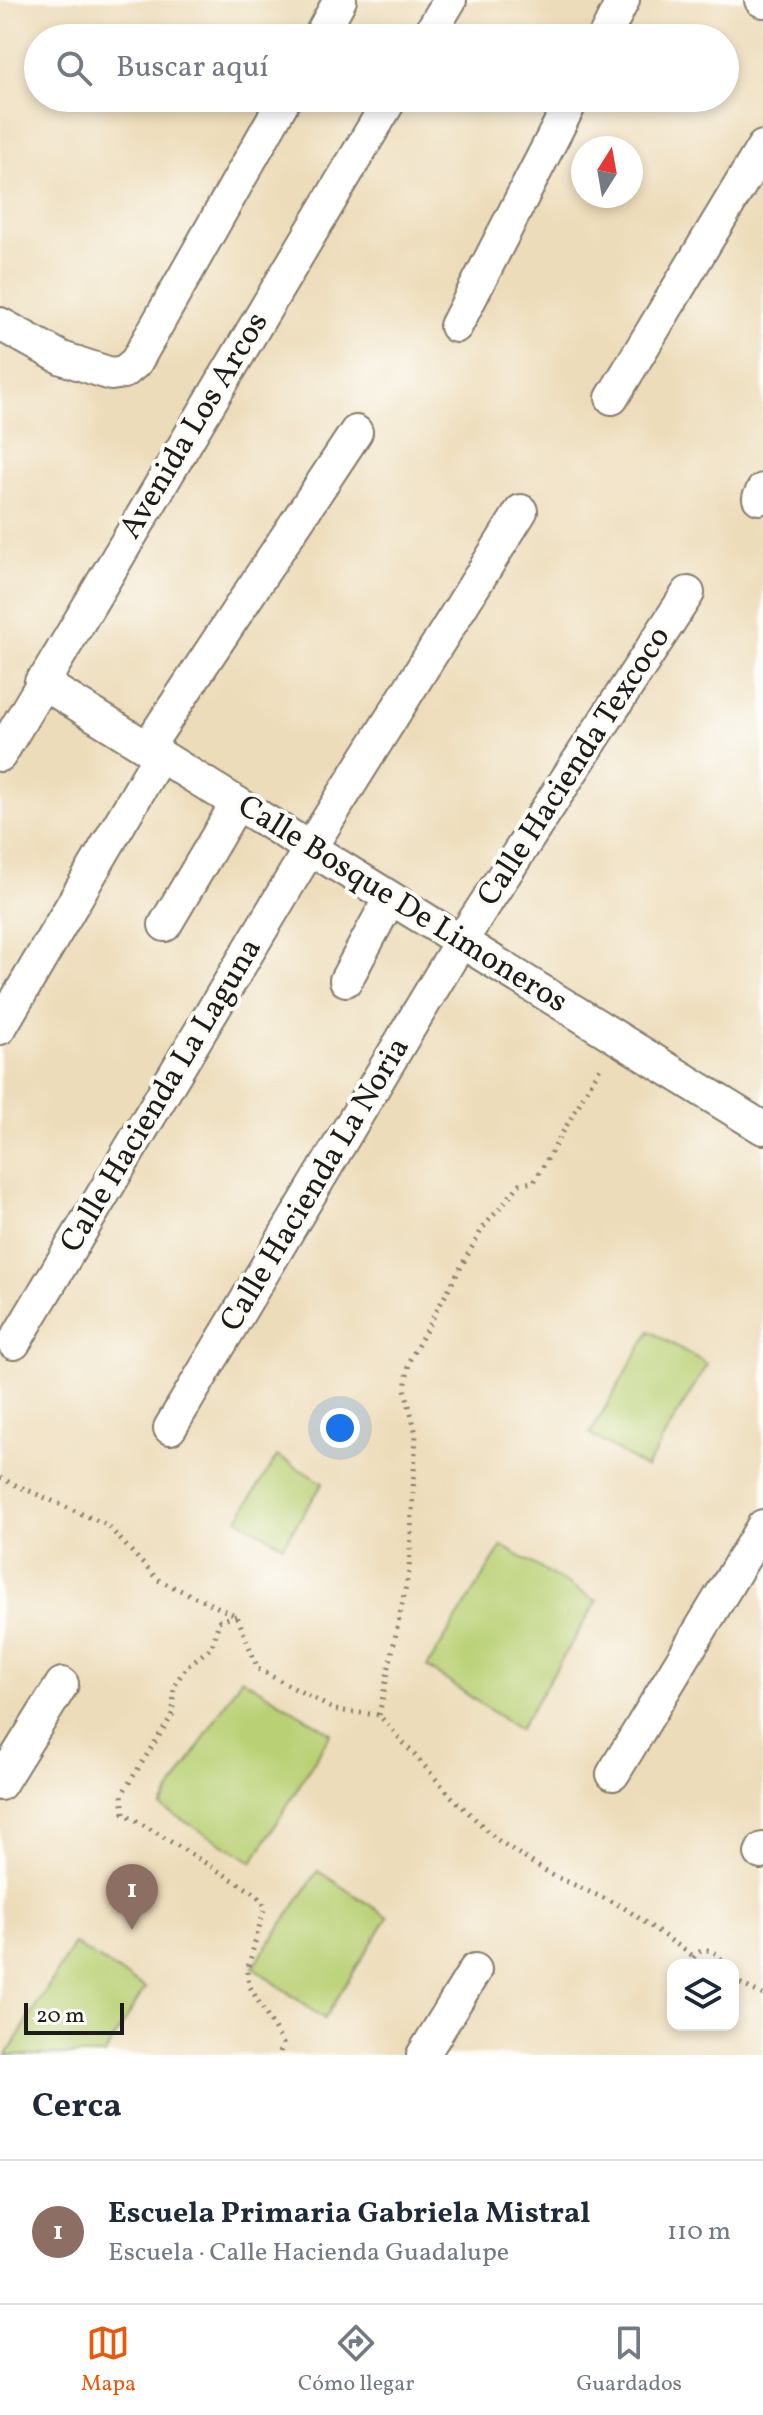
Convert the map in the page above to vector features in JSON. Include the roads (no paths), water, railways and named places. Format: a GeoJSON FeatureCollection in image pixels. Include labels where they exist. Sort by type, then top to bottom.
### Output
{"type":"FeatureCollection","features":[{"type":"Feature","properties":{"kind":"street"},"geometry":{"type":"LineString","coordinates":[[327,24],[340,0]]}},
{"type":"Feature","properties":{"kind":"street"},"geometry":{"type":"LineString","coordinates":[[435,24],[450,0]]}},
{"type":"Feature","properties":{"kind":"street"},"geometry":{"type":"LineString","coordinates":[[611,24],[623,0]]}},
{"type":"Feature","properties":{"kind":"street"},"geometry":{"type":"LineString","coordinates":[[0,324],[62,358],[111,374],[124,372],[136,362],[277,112]]}},
{"type":"Feature","properties":{"kind":"street","name":"Avenida Los Arcos"},"geometry":{"type":"LineString","coordinates":[[0,755],[383,112]]}},
{"type":"Feature","properties":{"kind":"street"},"geometry":{"type":"LineString","coordinates":[[456,326],[566,112]]}},
{"type":"Feature","properties":{"kind":"street"},"geometry":{"type":"LineString","coordinates":[[612,398],[763,147]]}},
{"type":"Feature","properties":{"kind":"street"},"geometry":{"type":"LineString","coordinates":[[0,1028],[154,751],[356,432]]}},
{"type":"Feature","properties":{"kind":"street","name":"Calle Hacienda La Laguna"},"geometry":{"type":"LineString","coordinates":[[14,1343],[310,848],[521,511]]}},
{"type":"Feature","properties":{"kind":"street","name":"Calle Hacienda Texcoco"},"geometry":{"type":"LineString","coordinates":[[461,941],[688,593]]}},
{"type":"Feature","properties":{"kind":"street","name":"Calle Bosque De Limoneros"},"geometry":{"type":"LineString","coordinates":[[41,682],[763,1128]]}},
{"type":"Feature","properties":{"kind":"street"},"geometry":{"type":"LineString","coordinates":[[165,925],[237,803]]}},
{"type":"Feature","properties":{"kind":"street"},"geometry":{"type":"LineString","coordinates":[[346,980],[390,898]]}},
{"type":"Feature","properties":{"kind":"street","name":"Calle Hacienda La Noria"},"geometry":{"type":"LineString","coordinates":[[170,1428],[461,941]]}},
{"type":"Feature","properties":{"kind":"street"},"geometry":{"type":"LineString","coordinates":[[613,1774],[763,1526]]}},
{"type":"Feature","properties":{"kind":"street"},"geometry":{"type":"LineString","coordinates":[[0,1784],[62,1684]]}},
{"type":"Feature","properties":{"kind":"street"},"geometry":{"type":"LineString","coordinates":[[423,2055],[475,1970]]}},
{"type":"Feature","properties":{"kind":"place","name":"Escuela Primaria Gabriela Mistral"},"geometry":{"type":"Point","coordinates":[132,1930]}}]}
